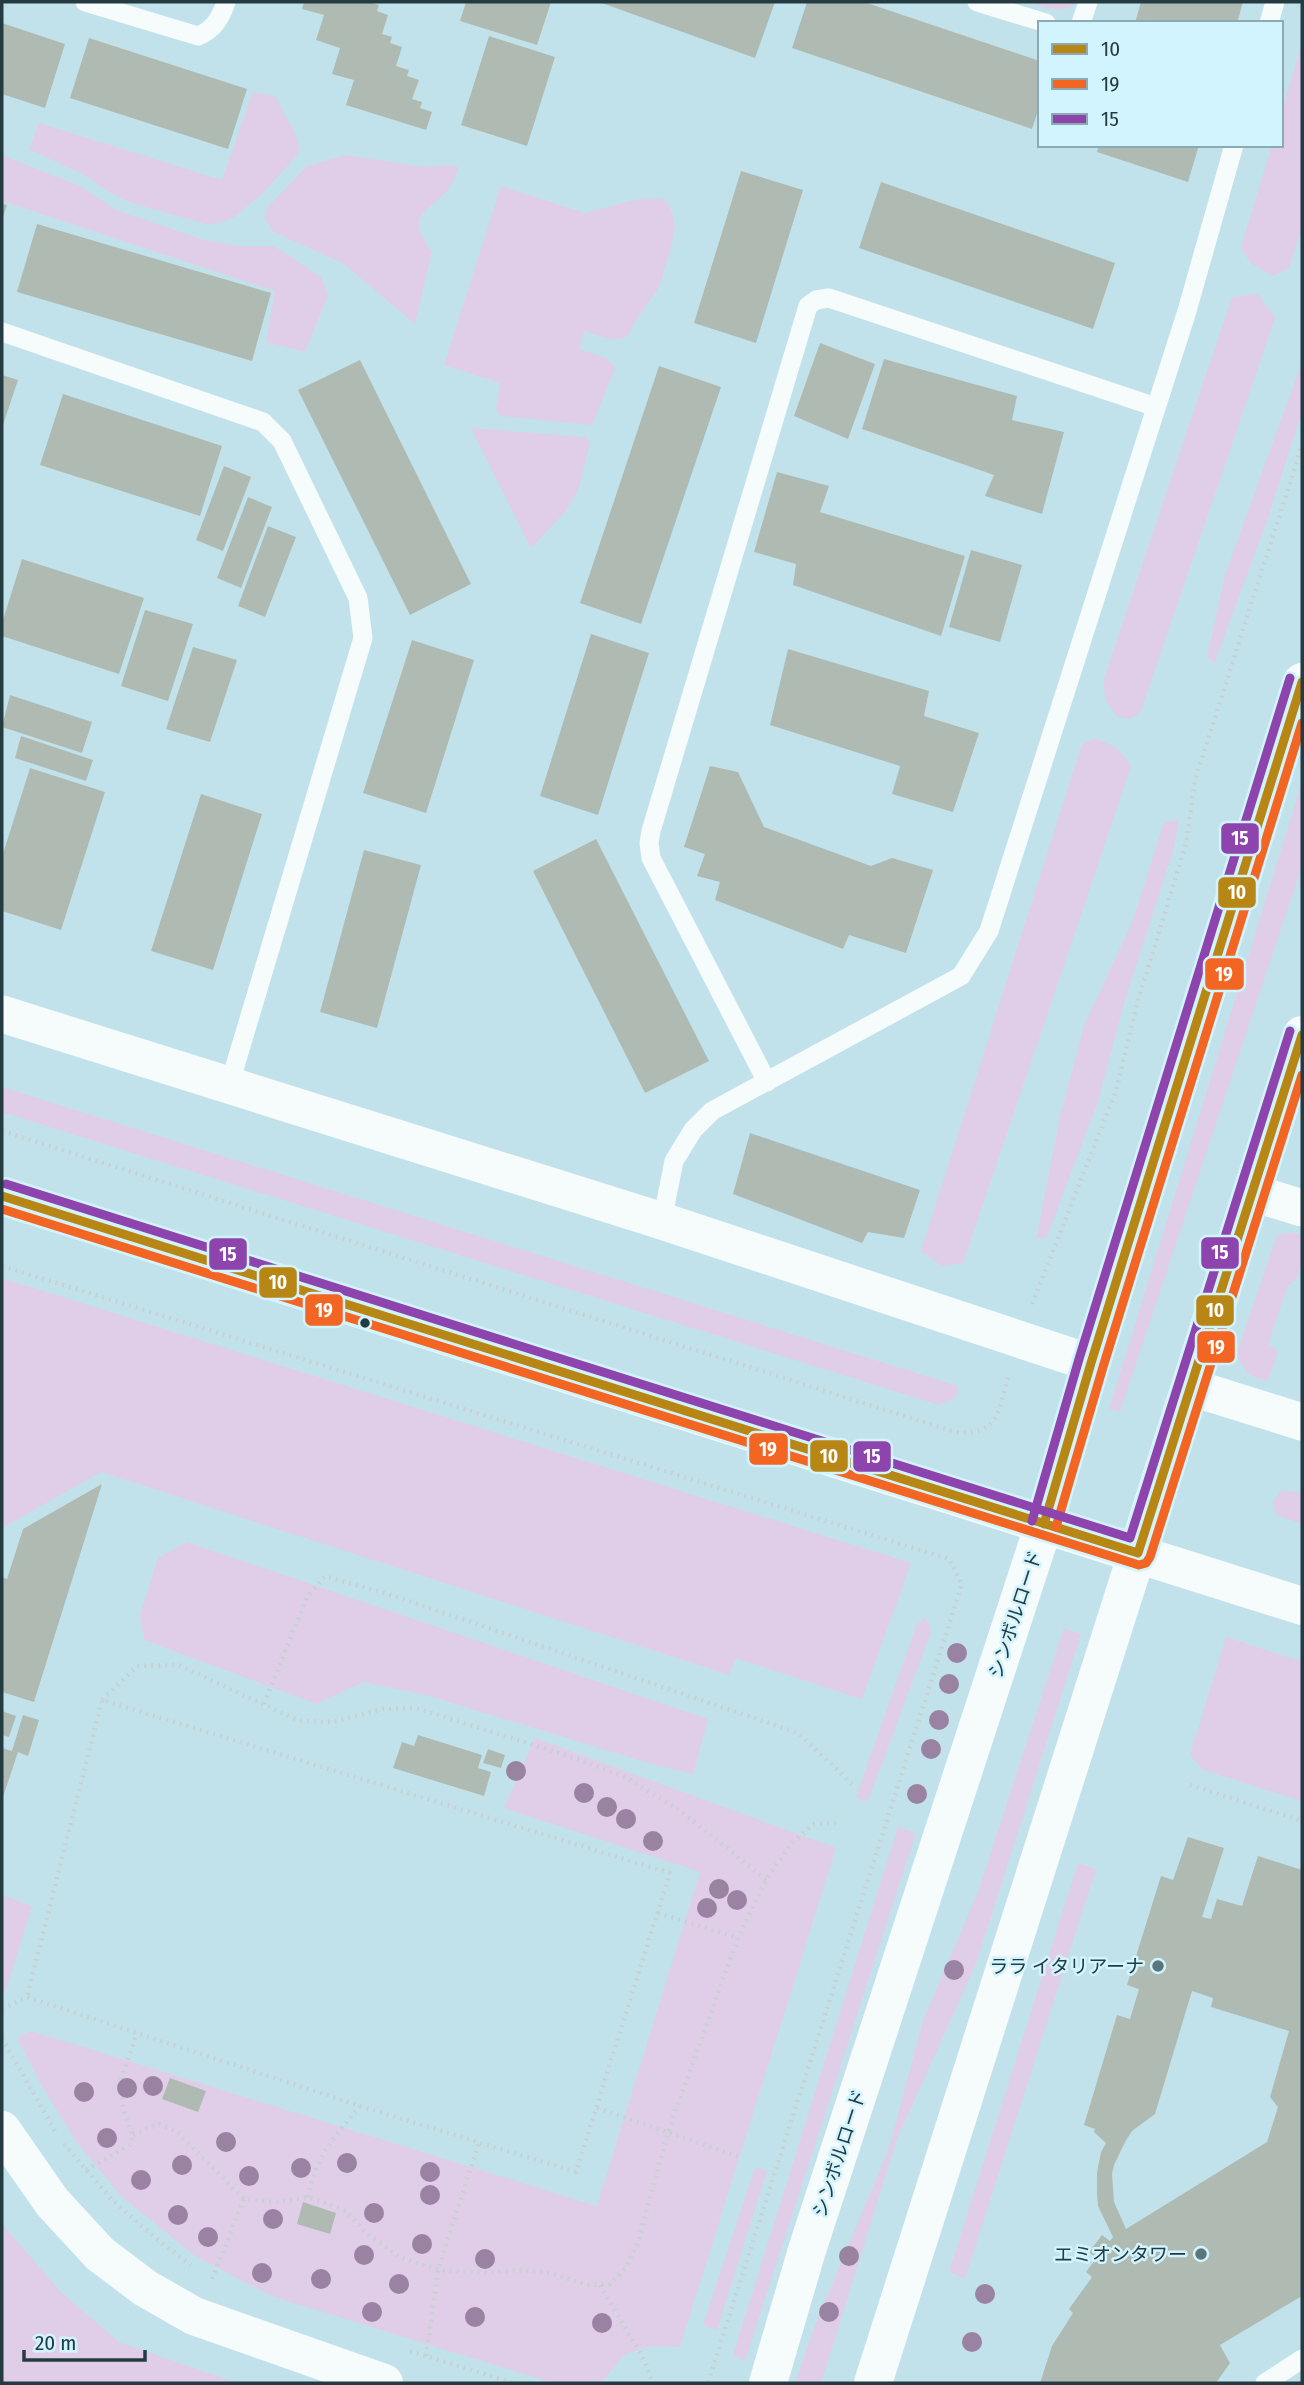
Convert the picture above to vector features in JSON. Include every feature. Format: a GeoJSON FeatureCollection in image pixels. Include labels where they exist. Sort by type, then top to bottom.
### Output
{"type":"FeatureCollection","features":[{"type":"Feature","properties":{"kind":"street","name":"シンボルロード"},"geometry":{"type":"LineString","coordinates":[[768,2383],[807,2250],[1044,1524],[1091,1363],[1302,682]]}},
{"type":"Feature","properties":{"kind":"street"},"geometry":{"type":"LineString","coordinates":[[2,1014],[662,1221],[1091,1363]]}},
{"type":"Feature","properties":{"kind":"street"},"geometry":{"type":"LineString","coordinates":[[873,2383],[1302,1035]]}},
{"type":"Feature","properties":{"kind":"street"},"geometry":{"type":"LineString","coordinates":[[1253,1193],[1302,1208]]}},
{"type":"Feature","properties":{"kind":"street"},"geometry":{"type":"LineString","coordinates":[[2,1196],[1302,1606]]}},
{"type":"Feature","properties":{"kind":"street"},"geometry":{"type":"LineString","coordinates":[[1190,1387],[1302,1422]]}},
{"type":"Feature","properties":{"kind":"street"},"geometry":{"type":"LineString","coordinates":[[2,2130],[52,2202],[100,2254],[145,2288],[194,2316],[384,2383]]}},
{"type":"Feature","properties":{"kind":"lane"},"geometry":{"type":"LineString","coordinates":[[85,2],[198,36],[217,23],[226,2]]}},
{"type":"Feature","properties":{"kind":"lane"},"geometry":{"type":"LineString","coordinates":[[977,2],[1039,21]]}},
{"type":"Feature","properties":{"kind":"lane"},"geometry":{"type":"LineString","coordinates":[[1082,21],[1088,2]]}},
{"type":"Feature","properties":{"kind":"lane"},"geometry":{"type":"LineString","coordinates":[[1270,21],[1275,2]]}},
{"type":"Feature","properties":{"kind":"lane"},"geometry":{"type":"LineString","coordinates":[[662,1221],[674,1161],[694,1130],[712,1111],[961,976],[989,931],[1187,311],[1233,147]]}},
{"type":"Feature","properties":{"kind":"lane"},"geometry":{"type":"LineString","coordinates":[[766,1082],[651,858],[649,843],[654,818],[808,306],[816,300],[829,298],[1156,407]]}},
{"type":"Feature","properties":{"kind":"lane"},"geometry":{"type":"LineString","coordinates":[[2,332],[263,422],[282,441],[358,598],[363,638],[229,1086]]}},
{"type":"Feature","properties":{"kind":"lane"},"geometry":{"type":"LineString","coordinates":[[1265,2383],[1302,2359]]}},
{"type":"Feature","properties":{"kind":"path"},"geometry":{"type":"LineString","coordinates":[[2,1131],[955,1432],[972,1433],[988,1426],[998,1417],[1018,1339],[1116,1090],[1138,1000],[1186,844],[1195,780],[1302,445]]}},
{"type":"Feature","properties":{"kind":"path"},"geometry":{"type":"LineString","coordinates":[[2,1266],[949,1559],[962,1584],[708,2383]]}},
{"type":"Feature","properties":{"kind":"path"},"geometry":{"type":"LineString","coordinates":[[264,1704],[307,1597],[325,1576],[394,1596],[798,1733],[852,1784]]}},
{"type":"Feature","properties":{"kind":"path"},"geometry":{"type":"LineString","coordinates":[[27,1997],[102,1700],[137,1666],[179,1665],[299,1720],[333,1722],[383,1709],[416,1708],[578,1759],[625,1777],[681,1811],[766,1880]]}},
{"type":"Feature","properties":{"kind":"path"},"geometry":{"type":"LineString","coordinates":[[2,2009],[27,1997],[360,2106],[576,2172],[597,2108],[670,1873],[102,1700]]}},
{"type":"Feature","properties":{"kind":"path"},"geometry":{"type":"LineString","coordinates":[[1191,1785],[1302,1821]]}},
{"type":"Feature","properties":{"kind":"path"},"geometry":{"type":"LineString","coordinates":[[133,2135],[159,2124],[177,2132],[244,2199],[278,2202],[308,2197],[346,2211],[365,2232],[399,2257],[438,2270],[483,2273],[519,2270],[546,2272],[588,2285],[610,2284],[626,2268],[638,2241],[668,2132],[738,1938],[766,1880],[792,1844],[814,1824],[839,1823]]}},
{"type":"Feature","properties":{"kind":"path"},"geometry":{"type":"LineString","coordinates":[[658,1913],[738,1938]]}},
{"type":"Feature","properties":{"kind":"path"},"geometry":{"type":"LineString","coordinates":[[86,2170],[130,2145],[133,2135],[125,2115],[119,2085],[136,2033]]}},
{"type":"Feature","properties":{"kind":"path"},"geometry":{"type":"LineString","coordinates":[[2,2038],[59,2138],[111,2200],[160,2242],[221,2284]]}},
{"type":"Feature","properties":{"kind":"path"},"geometry":{"type":"LineString","coordinates":[[308,2197],[313,2173],[325,2148],[360,2106]]}},
{"type":"Feature","properties":{"kind":"path"},"geometry":{"type":"LineString","coordinates":[[597,2108],[740,2157]]}},
{"type":"Feature","properties":{"kind":"path"},"geometry":{"type":"LineString","coordinates":[[426,2356],[438,2270],[479,2143]]}},
{"type":"Feature","properties":{"kind":"path"},"geometry":{"type":"LineString","coordinates":[[212,2280],[244,2199]]}},
{"type":"Feature","properties":{"kind":"path"},"geometry":{"type":"LineString","coordinates":[[600,2285],[645,2361],[653,2383]]}},
{"type":"Feature","properties":{"kind":"path"},"geometry":{"type":"LineString","coordinates":[[402,2348],[513,2383]]}},
{"type":"Feature","properties":{"kind":"shaded area"},"geometry":{"type":"Polygon","coordinates":[[[1030,2],[1078,2],[1061,9],[1030,2]]]}},
{"type":"Feature","properties":{"kind":"shaded area"},"geometry":{"type":"Polygon","coordinates":[[[1302,44],[1302,226],[1289,268],[1273,276],[1250,263],[1241,247],[1271,147],[1283,147],[1283,107],[1302,44]]]}},
{"type":"Feature","properties":{"kind":"shaded area"},"geometry":{"type":"Polygon","coordinates":[[[253,92],[275,96],[298,140],[299,153],[263,193],[233,218],[210,225],[132,203],[107,191],[84,175],[29,149],[39,123],[222,180],[253,92]]]}},
{"type":"Feature","properties":{"kind":"shaded area"},"geometry":{"type":"Polygon","coordinates":[[[2,155],[80,186],[116,210],[204,240],[238,246],[274,246],[322,278],[328,295],[305,352],[266,342],[275,291],[2,201],[2,155]]]}},
{"type":"Feature","properties":{"kind":"shaded area"},"geometry":{"type":"Polygon","coordinates":[[[345,155],[424,167],[459,167],[449,188],[422,215],[419,222],[419,229],[432,251],[415,324],[344,264],[274,232],[265,219],[267,208],[307,166],[345,155]]]}},
{"type":"Feature","properties":{"kind":"shaded area"},"geometry":{"type":"Polygon","coordinates":[[[501,186],[585,213],[634,200],[663,198],[669,206],[674,230],[661,281],[628,336],[611,339],[584,331],[579,349],[608,359],[615,368],[592,425],[500,416],[496,408],[500,383],[444,365],[501,186]]]}},
{"type":"Feature","properties":{"kind":"shaded area"},"geometry":{"type":"Polygon","coordinates":[[[1258,294],[1275,318],[1143,705],[1138,715],[1128,719],[1116,716],[1106,700],[1103,682],[1232,297],[1258,294]]]}},
{"type":"Feature","properties":{"kind":"shaded area"},"geometry":{"type":"Polygon","coordinates":[[[1302,362],[1302,411],[1269,515],[1215,662],[1207,658],[1225,575],[1302,362]]]}},
{"type":"Feature","properties":{"kind":"shaded area"},"geometry":{"type":"Polygon","coordinates":[[[471,428],[585,437],[590,442],[578,490],[566,511],[531,548],[471,428]]]}},
{"type":"Feature","properties":{"kind":"shaded area"},"geometry":{"type":"Polygon","coordinates":[[[1093,739],[1116,748],[1131,767],[963,1263],[942,1266],[921,1251],[1082,744],[1093,739]]]}},
{"type":"Feature","properties":{"kind":"shaded area"},"geometry":{"type":"Polygon","coordinates":[[[1302,782],[1302,866],[1120,1412],[1109,1409],[1302,782]]]}},
{"type":"Feature","properties":{"kind":"shaded area"},"geometry":{"type":"Polygon","coordinates":[[[1179,820],[1173,851],[1125,1000],[1098,1101],[1047,1237],[1036,1239],[1060,1117],[1084,1026],[1133,920],[1164,822],[1179,820]]]}},
{"type":"Feature","properties":{"kind":"shaded area"},"geometry":{"type":"Polygon","coordinates":[[[2,1087],[958,1386],[956,1398],[939,1405],[2,1112],[2,1087]]]}},
{"type":"Feature","properties":{"kind":"shaded area"},"geometry":{"type":"Polygon","coordinates":[[[1291,1232],[1302,1236],[1302,1262],[1296,1281],[1288,1285],[1268,1344],[1278,1352],[1268,1380],[1261,1379],[1248,1372],[1237,1353],[1277,1235],[1291,1232]]]}},
{"type":"Feature","properties":{"kind":"shaded area"},"geometry":{"type":"Polygon","coordinates":[[[2,1278],[911,1563],[862,1699],[736,1658],[729,1675],[101,1472],[2,1528],[2,1278]]]}},
{"type":"Feature","properties":{"kind":"shaded area"},"geometry":{"type":"Polygon","coordinates":[[[1282,1490],[1302,1493],[1302,1524],[1276,1515],[1273,1502],[1282,1490]]]}},
{"type":"Feature","properties":{"kind":"shaded area"},"geometry":{"type":"Polygon","coordinates":[[[187,1542],[708,1719],[693,1774],[426,1695],[363,1682],[317,1704],[144,1640],[140,1615],[158,1558],[187,1542]]]}},
{"type":"Feature","properties":{"kind":"shaded area"},"geometry":{"type":"Polygon","coordinates":[[[924,1618],[929,1623],[931,1632],[870,1796],[864,1802],[856,1797],[917,1624],[924,1618]]]}},
{"type":"Feature","properties":{"kind":"shaded area"},"geometry":{"type":"Polygon","coordinates":[[[1064,1628],[1081,1634],[976,1964],[897,2139],[821,2383],[795,2383],[816,2323],[889,2148],[923,2021],[978,1892],[1064,1628]]]}},
{"type":"Feature","properties":{"kind":"shaded area"},"geometry":{"type":"Polygon","coordinates":[[[1226,1637],[1302,1662],[1302,1801],[1203,1770],[1190,1755],[1226,1637]]]}},
{"type":"Feature","properties":{"kind":"shaded area"},"geometry":{"type":"Polygon","coordinates":[[[535,1738],[836,1848],[680,2347],[650,2346],[624,2355],[601,2383],[553,2383],[271,2296],[195,2256],[121,2196],[77,2143],[39,2081],[17,2038],[31,2031],[597,2206],[700,1872],[504,1808],[535,1738]]]}},
{"type":"Feature","properties":{"kind":"shaded area"},"geometry":{"type":"Polygon","coordinates":[[[898,1827],[916,1833],[745,2361],[733,2355],[898,1827]]]}},
{"type":"Feature","properties":{"kind":"shaded area"},"geometry":{"type":"Polygon","coordinates":[[[1078,1863],[1096,1869],[965,2279],[949,2272],[1078,1863]]]}},
{"type":"Feature","properties":{"kind":"shaded area"},"geometry":{"type":"Polygon","coordinates":[[[2,1895],[32,1906],[6,1990],[2,1992],[2,1895]]]}},
{"type":"Feature","properties":{"kind":"shaded area"},"geometry":{"type":"Polygon","coordinates":[[[755,2167],[767,2171],[717,2330],[703,2325],[755,2167]]]}},
{"type":"Feature","properties":{"kind":"shaded area"},"geometry":{"type":"Polygon","coordinates":[[[2,2224],[61,2292],[119,2342],[237,2383],[2,2383],[2,2224]]]}},
{"type":"Feature","properties":{"kind":"building"},"geometry":{"type":"Polygon","coordinates":[[[304,2],[369,2],[379,5],[377,11],[388,15],[382,34],[392,37],[390,43],[402,47],[396,66],[409,70],[407,76],[419,80],[412,99],[422,102],[420,108],[432,112],[426,130],[346,105],[354,80],[332,74],[340,48],[316,40],[324,15],[302,9],[304,2]]]}},
{"type":"Feature","properties":{"kind":"building"},"geometry":{"type":"Polygon","coordinates":[[[466,2],[551,2],[537,45],[460,21],[466,2]]]}},
{"type":"Feature","properties":{"kind":"building"},"geometry":{"type":"Polygon","coordinates":[[[599,2],[775,2],[755,58],[599,2]]]}},
{"type":"Feature","properties":{"kind":"building"},"geometry":{"type":"Polygon","coordinates":[[[807,2],[864,2],[1038,60],[1038,111],[1032,129],[792,48],[807,2]]]}},
{"type":"Feature","properties":{"kind":"building"},"geometry":{"type":"Polygon","coordinates":[[[1141,2],[1243,2],[1238,21],[1136,21],[1141,2]]]}},
{"type":"Feature","properties":{"kind":"building"},"geometry":{"type":"Polygon","coordinates":[[[2,23],[65,44],[45,108],[2,94],[2,23]]]}},
{"type":"Feature","properties":{"kind":"building"},"geometry":{"type":"Polygon","coordinates":[[[489,36],[555,57],[527,146],[461,125],[489,36]]]}},
{"type":"Feature","properties":{"kind":"building"},"geometry":{"type":"Polygon","coordinates":[[[89,38],[247,89],[228,149],[70,98],[89,38]]]}},
{"type":"Feature","properties":{"kind":"building"},"geometry":{"type":"Polygon","coordinates":[[[1098,147],[1198,147],[1188,182],[1097,152],[1098,147]]]}},
{"type":"Feature","properties":{"kind":"building"},"geometry":{"type":"Polygon","coordinates":[[[741,171],[803,190],[756,343],[694,323],[741,171]]]}},
{"type":"Feature","properties":{"kind":"building"},"geometry":{"type":"Polygon","coordinates":[[[881,182],[1115,263],[1093,329],[859,248],[881,182]]]}},
{"type":"Feature","properties":{"kind":"building"},"geometry":{"type":"Polygon","coordinates":[[[2,204],[7,205],[2,220],[2,204]]]}},
{"type":"Feature","properties":{"kind":"building"},"geometry":{"type":"Polygon","coordinates":[[[37,224],[271,293],[252,361],[17,292],[37,224]]]}},
{"type":"Feature","properties":{"kind":"building"},"geometry":{"type":"Polygon","coordinates":[[[820,343],[875,364],[848,439],[794,416],[820,343]]]}},
{"type":"Feature","properties":{"kind":"building"},"geometry":{"type":"Polygon","coordinates":[[[884,359],[1017,396],[1012,420],[1064,432],[1042,514],[985,496],[994,475],[862,429],[884,359]]]}},
{"type":"Feature","properties":{"kind":"building"},"geometry":{"type":"Polygon","coordinates":[[[360,360],[471,584],[410,615],[298,390],[360,360]]]}},
{"type":"Feature","properties":{"kind":"building"},"geometry":{"type":"Polygon","coordinates":[[[659,366],[721,387],[641,624],[580,603],[659,366]]]}},
{"type":"Feature","properties":{"kind":"building"},"geometry":{"type":"Polygon","coordinates":[[[2,375],[18,380],[2,428],[2,375]]]}},
{"type":"Feature","properties":{"kind":"building"},"geometry":{"type":"Polygon","coordinates":[[[63,394],[222,446],[200,516],[40,465],[63,394]]]}},
{"type":"Feature","properties":{"kind":"building"},"geometry":{"type":"Polygon","coordinates":[[[224,466],[251,477],[223,551],[196,540],[224,466]]]}},
{"type":"Feature","properties":{"kind":"building"},"geometry":{"type":"Polygon","coordinates":[[[777,472],[829,486],[820,512],[965,556],[941,636],[793,585],[796,564],[754,552],[777,472]]]}},
{"type":"Feature","properties":{"kind":"building"},"geometry":{"type":"Polygon","coordinates":[[[248,497],[272,507],[241,588],[217,578],[248,497]]]}},
{"type":"Feature","properties":{"kind":"building"},"geometry":{"type":"Polygon","coordinates":[[[268,526],[296,537],[265,617],[238,606],[268,526]]]}},
{"type":"Feature","properties":{"kind":"building"},"geometry":{"type":"Polygon","coordinates":[[[971,550],[1022,565],[1000,642],[949,627],[971,550]]]}},
{"type":"Feature","properties":{"kind":"building"},"geometry":{"type":"Polygon","coordinates":[[[22,559],[144,598],[119,674],[2,636],[2,623],[22,559]]]}},
{"type":"Feature","properties":{"kind":"building"},"geometry":{"type":"Polygon","coordinates":[[[145,610],[193,624],[168,701],[121,686],[145,610]]]}},
{"type":"Feature","properties":{"kind":"building"},"geometry":{"type":"Polygon","coordinates":[[[591,634],[649,653],[598,815],[540,796],[591,634]]]}},
{"type":"Feature","properties":{"kind":"building"},"geometry":{"type":"Polygon","coordinates":[[[412,640],[474,660],[426,813],[363,793],[412,640]]]}},
{"type":"Feature","properties":{"kind":"building"},"geometry":{"type":"Polygon","coordinates":[[[193,647],[237,660],[210,742],[166,729],[193,647]]]}},
{"type":"Feature","properties":{"kind":"building"},"geometry":{"type":"Polygon","coordinates":[[[788,649],[929,691],[924,716],[979,733],[953,812],[892,794],[900,766],[770,725],[788,649]]]}},
{"type":"Feature","properties":{"kind":"building"},"geometry":{"type":"Polygon","coordinates":[[[10,695],[92,722],[82,753],[2,727],[10,695]]]}},
{"type":"Feature","properties":{"kind":"building"},"geometry":{"type":"Polygon","coordinates":[[[21,736],[93,760],[86,781],[15,758],[21,736]]]}},
{"type":"Feature","properties":{"kind":"building"},"geometry":{"type":"Polygon","coordinates":[[[710,766],[738,772],[764,827],[871,866],[892,858],[933,870],[906,953],[849,935],[843,949],[715,900],[720,882],[697,876],[705,854],[684,847],[710,766]]]}},
{"type":"Feature","properties":{"kind":"building"},"geometry":{"type":"Polygon","coordinates":[[[30,768],[105,792],[61,930],[2,911],[2,857],[30,768]]]}},
{"type":"Feature","properties":{"kind":"building"},"geometry":{"type":"Polygon","coordinates":[[[201,794],[262,814],[213,970],[151,951],[201,794]]]}},
{"type":"Feature","properties":{"kind":"building"},"geometry":{"type":"Polygon","coordinates":[[[596,839],[709,1061],[645,1093],[533,871],[596,839]]]}},
{"type":"Feature","properties":{"kind":"building"},"geometry":{"type":"Polygon","coordinates":[[[364,850],[421,865],[377,1028],[320,1012],[364,850]]]}},
{"type":"Feature","properties":{"kind":"building"},"geometry":{"type":"Polygon","coordinates":[[[750,1133],[920,1190],[904,1238],[868,1232],[862,1243],[733,1194],[750,1133]]]}},
{"type":"Feature","properties":{"kind":"building"},"geometry":{"type":"Polygon","coordinates":[[[102,1484],[34,1702],[2,1692],[2,1577],[7,1579],[23,1529],[102,1484]]]}},
{"type":"Feature","properties":{"kind":"building"},"geometry":{"type":"Polygon","coordinates":[[[2,1711],[16,1716],[9,1737],[2,1735],[2,1711]]]}},
{"type":"Feature","properties":{"kind":"building"},"geometry":{"type":"Polygon","coordinates":[[[23,1715],[39,1720],[28,1756],[18,1752],[2,1800],[2,1748],[12,1751],[23,1715]]]}},
{"type":"Feature","properties":{"kind":"building"},"geometry":{"type":"Polygon","coordinates":[[[418,1735],[482,1755],[478,1768],[491,1772],[484,1796],[393,1768],[402,1742],[414,1746],[418,1735]]]}},
{"type":"Feature","properties":{"kind":"building"},"geometry":{"type":"Polygon","coordinates":[[[488,1749],[505,1755],[501,1768],[483,1763],[488,1749]]]}},
{"type":"Feature","properties":{"kind":"building"},"geometry":{"type":"Polygon","coordinates":[[[1188,1837],[1224,1848],[1202,1917],[1211,1919],[1217,1899],[1242,1906],[1258,1856],[1302,1870],[1302,2296],[1220,2345],[1230,2363],[1216,2383],[1040,2383],[1052,2346],[1073,2313],[1069,2309],[1092,2277],[1086,2272],[1101,2252],[1096,2258],[1089,2252],[1102,2235],[1110,2241],[1113,2237],[1098,2206],[1097,2194],[1097,2173],[1101,2152],[1106,2143],[1094,2132],[1095,2129],[1084,2125],[1117,2015],[1130,2019],[1139,1989],[1127,1985],[1161,1876],[1173,1880],[1188,1837]],[[1192,1991],[1155,2114],[1132,2131],[1114,2165],[1114,2202],[1126,2229],[1267,2142],[1278,2107],[1270,2097],[1289,2031],[1211,2007],[1213,1998],[1192,1991]]]}},
{"type":"Feature","properties":{"kind":"building"},"geometry":{"type":"Polygon","coordinates":[[[170,2078],[206,2091],[198,2112],[162,2099],[170,2078]]]}},
{"type":"Feature","properties":{"kind":"building"},"geometry":{"type":"Polygon","coordinates":[[[303,2202],[336,2213],[330,2234],[297,2224],[303,2202]]]}},
{"type":"Feature","properties":{"kind":"transit line","name":"15"},"geometry":{"type":"LineString","coordinates":[[1032,1521],[1079,1359],[1290,678]]}},
{"type":"Feature","properties":{"kind":"transit line","name":"10"},"geometry":{"type":"LineString","coordinates":[[1044,1524],[1091,1363],[1302,682]]}},
{"type":"Feature","properties":{"kind":"transit line","name":"19"},"geometry":{"type":"LineString","coordinates":[[1056,1527],[1302,723]]}},
{"type":"Feature","properties":{"kind":"transit line","name":"15"},"geometry":{"type":"LineString","coordinates":[[6,1184],[1130,1538],[1290,1031]]}},
{"type":"Feature","properties":{"kind":"transit line","name":"10"},"geometry":{"type":"LineString","coordinates":[[2,1196],[1138,1553],[1302,1035]]}},
{"type":"Feature","properties":{"kind":"transit line","name":"19"},"geometry":{"type":"LineString","coordinates":[[2,1209],[1139,1565],[1146,1563],[1150,1557],[1302,1075]]}},
{"type":"Feature","properties":{"kind":"place","name":"ララ イタリアーナ"},"geometry":{"type":"Point","coordinates":[1158,1966]}},
{"type":"Feature","properties":{"kind":"place","name":"エミオンタワー"},"geometry":{"type":"Point","coordinates":[1201,2254]}}]}
